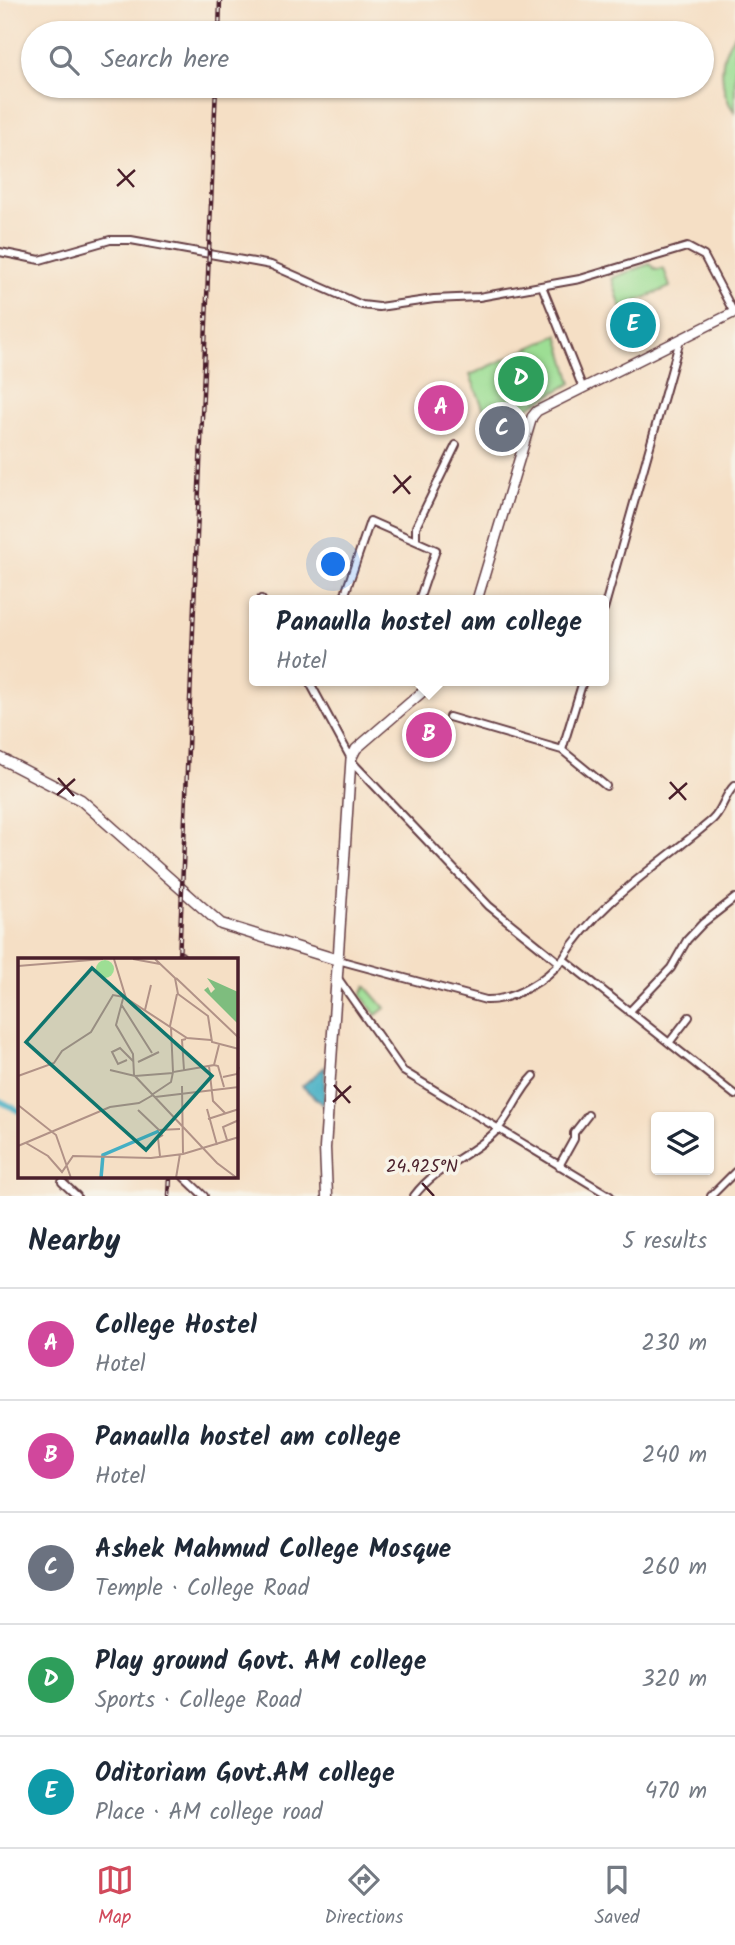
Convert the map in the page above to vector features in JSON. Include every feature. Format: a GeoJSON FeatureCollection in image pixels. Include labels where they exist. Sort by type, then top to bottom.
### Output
{"type":"FeatureCollection","features":[{"type":"Feature","properties":{"kind":"main road"},"geometry":{"type":"LineString","coordinates":[[478,595],[531,417],[582,386],[734,312]]}},
{"type":"Feature","properties":{"kind":"main road"},"geometry":{"type":"LineString","coordinates":[[327,1196],[325,1148],[351,759],[356,749],[422,686]]}},
{"type":"Feature","properties":{"kind":"main road"},"geometry":{"type":"LineString","coordinates":[[0,758],[81,800],[221,924],[338,960]]}},
{"type":"Feature","properties":{"kind":"street"},"geometry":{"type":"LineString","coordinates":[[0,252],[40,260],[110,240],[131,240],[271,265],[371,307],[479,297],[542,286],[605,273],[687,247],[704,256],[734,312]]}},
{"type":"Feature","properties":{"kind":"street"},"geometry":{"type":"LineString","coordinates":[[542,286],[582,386]]}},
{"type":"Feature","properties":{"kind":"street"},"geometry":{"type":"LineString","coordinates":[[608,595],[680,338]]}},
{"type":"Feature","properties":{"kind":"street"},"geometry":{"type":"LineString","coordinates":[[416,539],[416,527],[456,445]]}},
{"type":"Feature","properties":{"kind":"street"},"geometry":{"type":"LineString","coordinates":[[345,595],[370,521],[405,534],[436,550],[421,595]]}},
{"type":"Feature","properties":{"kind":"street"},"geometry":{"type":"LineString","coordinates":[[405,534],[416,527]]}},
{"type":"Feature","properties":{"kind":"street"},"geometry":{"type":"LineString","coordinates":[[312,686],[349,750],[351,759],[489,906],[735,1094]]}},
{"type":"Feature","properties":{"kind":"street"},"geometry":{"type":"LineString","coordinates":[[562,750],[581,686]]}},
{"type":"Feature","properties":{"kind":"street"},"geometry":{"type":"LineString","coordinates":[[449,717],[562,750],[606,786]]}},
{"type":"Feature","properties":{"kind":"street"},"geometry":{"type":"LineString","coordinates":[[338,960],[486,1000],[499,1000],[520,992],[561,961],[620,892],[714,818],[724,797],[735,785]]}},
{"type":"Feature","properties":{"kind":"street"},"geometry":{"type":"LineString","coordinates":[[629,1012],[671,968],[687,940],[703,923],[735,898]]}},
{"type":"Feature","properties":{"kind":"street"},"geometry":{"type":"LineString","coordinates":[[337,977],[404,1071],[610,1196]]}},
{"type":"Feature","properties":{"kind":"street"},"geometry":{"type":"LineString","coordinates":[[668,1043],[689,1017]]}},
{"type":"Feature","properties":{"kind":"street"},"geometry":{"type":"LineString","coordinates":[[414,1196],[427,1179],[498,1130],[523,1087],[534,1076]]}},
{"type":"Feature","properties":{"kind":"street"},"geometry":{"type":"LineString","coordinates":[[559,1166],[574,1139],[574,1133],[588,1115]]}},
{"type":"Feature","properties":{"kind":"street"},"geometry":{"type":"LineString","coordinates":[[711,1196],[735,1172]]}},
{"type":"Feature","properties":{"kind":"street"},"geometry":{"type":"LineString","coordinates":[[185,1178],[204,1196]]}},
{"type":"Feature","properties":{"kind":"street"},"geometry":{"type":"LineString","coordinates":[[62,1182],[77,1196]]}},
{"type":"Feature","properties":{"kind":"green space"},"geometry":{"type":"Polygon","coordinates":[[[735,34],[735,113],[726,95],[722,74],[725,53],[735,34]]]}},
{"type":"Feature","properties":{"kind":"green space"},"geometry":{"type":"Polygon","coordinates":[[[650,264],[656,270],[664,269],[670,287],[621,308],[612,278],[650,264]]]}},
{"type":"Feature","properties":{"kind":"green space"},"geometry":{"type":"Polygon","coordinates":[[[558,335],[572,383],[491,427],[470,375],[558,335]]]}},
{"type":"Feature","properties":{"kind":"green space"},"geometry":{"type":"Polygon","coordinates":[[[366,986],[385,1008],[376,1015],[361,995],[366,986]]]}},
{"type":"Feature","properties":{"kind":"water"},"geometry":{"type":"Polygon","coordinates":[[[325,1067],[324,1106],[302,1086],[325,1067]]]}},
{"type":"Feature","properties":{"kind":"waterway"},"geometry":{"type":"LineString","coordinates":[[0,1101],[18,1110]]}},
{"type":"Feature","properties":{"kind":"railway"},"geometry":{"type":"LineString","coordinates":[[219,21],[220,0]]}},
{"type":"Feature","properties":{"kind":"railway"},"geometry":{"type":"LineString","coordinates":[[179,958],[215,98]]}},
{"type":"Feature","properties":{"kind":"railway"},"geometry":{"type":"LineString","coordinates":[[169,1196],[170,1178]]}},
{"type":"Feature","properties":{"kind":"place","name":"Oditoriam Govt.AM college"},"geometry":{"type":"Point","coordinates":[633,325]}},
{"type":"Feature","properties":{"kind":"place","name":"Play ground Govt. AM college"},"geometry":{"type":"Point","coordinates":[521,379]}},
{"type":"Feature","properties":{"kind":"place","name":"College Hostel"},"geometry":{"type":"Point","coordinates":[441,408]}},
{"type":"Feature","properties":{"kind":"place","name":"Ashek Mahmud College Mosque"},"geometry":{"type":"Point","coordinates":[502,429]}},
{"type":"Feature","properties":{"kind":"place","name":"Panaulla hostel am college"},"geometry":{"type":"Point","coordinates":[429,735]}}]}
